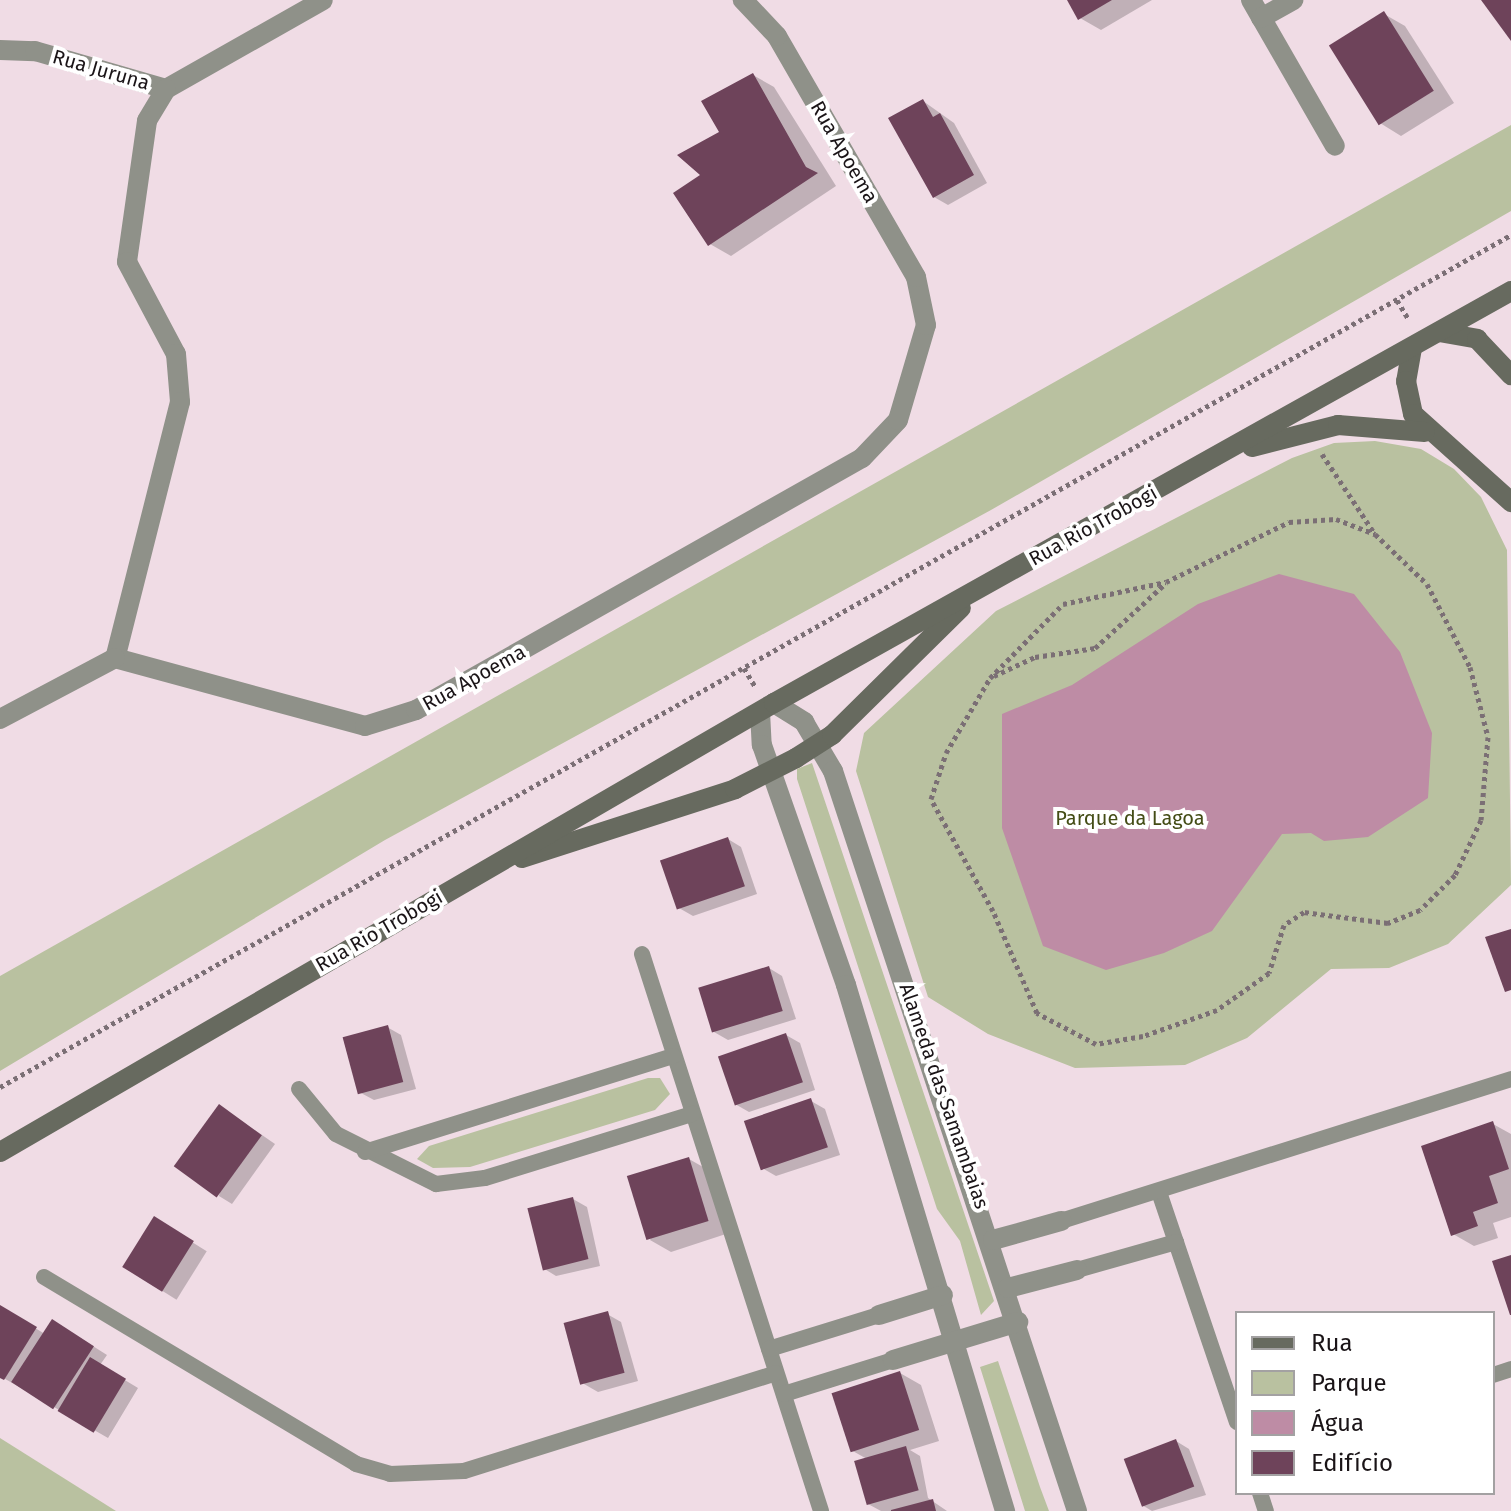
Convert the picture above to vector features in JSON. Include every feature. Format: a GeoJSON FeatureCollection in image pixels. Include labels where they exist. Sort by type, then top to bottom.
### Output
{"type":"FeatureCollection","features":[{"type":"Feature","properties":{"kind":"main road","name":"Rua Rio Trobogi"},"geometry":{"type":"LineString","coordinates":[[0,1152],[767,708],[1511,291]]}},
{"type":"Feature","properties":{"kind":"main road"},"geometry":{"type":"LineString","coordinates":[[1439,332],[1477,339],[1511,375]]}},
{"type":"Feature","properties":{"kind":"main road"},"geometry":{"type":"LineString","coordinates":[[1412,348],[1407,399],[1425,432],[1511,502]]}},
{"type":"Feature","properties":{"kind":"main road"},"geometry":{"type":"LineString","coordinates":[[1213,458],[1307,430],[1374,425],[1425,432]]}},
{"type":"Feature","properties":{"kind":"main road"},"geometry":{"type":"LineString","coordinates":[[481,872],[774,770],[820,744],[981,588]]}},
{"type":"Feature","properties":{"kind":"street","name":"Rua Juruna"},"geometry":{"type":"LineString","coordinates":[[0,50],[35,51],[166,89],[323,0]]}},
{"type":"Feature","properties":{"kind":"street","name":"Rua Apoema"},"geometry":{"type":"LineString","coordinates":[[115,658],[336,723],[392,721],[883,441],[898,420],[922,347],[924,300],[777,36],[743,0]]}},
{"type":"Feature","properties":{"kind":"street"},"geometry":{"type":"LineString","coordinates":[[1293,0],[1256,9],[1335,146]]}},
{"type":"Feature","properties":{"kind":"street"},"geometry":{"type":"LineString","coordinates":[[0,719],[115,658],[180,402],[176,354],[127,262],[147,121],[166,89]]}},
{"type":"Feature","properties":{"kind":"street"},"geometry":{"type":"LineString","coordinates":[[767,708],[759,734],[774,770],[943,1295],[1005,1511]]}},
{"type":"Feature","properties":{"kind":"street","name":"Alameda das Samambaias"},"geometry":{"type":"LineString","coordinates":[[767,708],[804,722],[820,744],[993,1240],[1077,1511]]}},
{"type":"Feature","properties":{"kind":"street"},"geometry":{"type":"LineString","coordinates":[[993,1240],[1061,1221]]}},
{"type":"Feature","properties":{"kind":"street"},"geometry":{"type":"LineString","coordinates":[[1008,1288],[1077,1270]]}},
{"type":"Feature","properties":{"kind":"street"},"geometry":{"type":"LineString","coordinates":[[879,1315],[943,1295]]}},
{"type":"Feature","properties":{"kind":"street"},"geometry":{"type":"LineString","coordinates":[[893,1360],[1018,1322]]}},
{"type":"Feature","properties":{"kind":"lane"},"geometry":{"type":"LineString","coordinates":[[642,954],[821,1511]]}},
{"type":"Feature","properties":{"kind":"lane"},"geometry":{"type":"LineString","coordinates":[[365,1152],[673,1056]]}},
{"type":"Feature","properties":{"kind":"lane"},"geometry":{"type":"LineString","coordinates":[[1061,1221],[1511,1079]]}},
{"type":"Feature","properties":{"kind":"lane"},"geometry":{"type":"LineString","coordinates":[[299,1089],[317,1116],[365,1152],[412,1177],[461,1183],[692,1114]]}},
{"type":"Feature","properties":{"kind":"lane"},"geometry":{"type":"LineString","coordinates":[[1159,1192],[1235,1416]]}},
{"type":"Feature","properties":{"kind":"lane"},"geometry":{"type":"LineString","coordinates":[[1077,1270],[1176,1242]]}},
{"type":"Feature","properties":{"kind":"lane"},"geometry":{"type":"LineString","coordinates":[[44,1277],[356,1464],[390,1474],[464,1471],[776,1373]]}},
{"type":"Feature","properties":{"kind":"lane"},"geometry":{"type":"LineString","coordinates":[[769,1349],[879,1315]]}},
{"type":"Feature","properties":{"kind":"lane"},"geometry":{"type":"LineString","coordinates":[[784,1394],[893,1360]]}},
{"type":"Feature","properties":{"kind":"path"},"geometry":{"type":"LineString","coordinates":[[0,1087],[1511,235]]}},
{"type":"Feature","properties":{"kind":"path"},"geometry":{"type":"LineString","coordinates":[[1307,430],[1375,534],[1427,584],[1470,667],[1488,737],[1481,820],[1455,875],[1420,910],[1388,923],[1304,912],[1284,925],[1269,973],[1217,1010],[1096,1044],[1037,1013],[993,911],[931,799],[946,753],[990,678],[1063,604],[1166,582],[1289,522],[1336,519],[1375,534]]}},
{"type":"Feature","properties":{"kind":"path"},"geometry":{"type":"LineString","coordinates":[[990,678],[1035,657],[1095,648],[1166,582]]}},
{"type":"Feature","properties":{"kind":"green space"},"geometry":{"type":"Polygon","coordinates":[[[1511,125],[1511,211],[991,510],[385,840],[0,1071],[0,976],[1511,125]]]}},
{"type":"Feature","properties":{"kind":"green space","name":"Parque da Lagoa"},"geometry":{"type":"Polygon","coordinates":[[[1375,441],[1421,449],[1454,469],[1481,497],[1507,550],[1511,885],[1448,944],[1389,968],[1331,969],[1247,1038],[1185,1065],[1075,1068],[988,1034],[928,997],[856,771],[864,733],[996,611],[1292,458],[1334,443],[1375,441]]]}},
{"type":"Feature","properties":{"kind":"green space"},"geometry":{"type":"Polygon","coordinates":[[[812,763],[994,1301],[981,1315],[960,1241],[937,1209],[797,779],[797,769],[812,763]]]}},
{"type":"Feature","properties":{"kind":"green space"},"geometry":{"type":"Polygon","coordinates":[[[648,1078],[660,1078],[670,1094],[655,1110],[470,1167],[433,1168],[417,1159],[429,1146],[648,1078]]]}},
{"type":"Feature","properties":{"kind":"green space"},"geometry":{"type":"Polygon","coordinates":[[[998,1361],[1049,1511],[1025,1511],[980,1367],[998,1361]]]}},
{"type":"Feature","properties":{"kind":"green space"},"geometry":{"type":"Polygon","coordinates":[[[0,1438],[116,1511],[0,1511],[0,1438]]]}},
{"type":"Feature","properties":{"kind":"water"},"geometry":{"type":"Polygon","coordinates":[[[1279,574],[1354,594],[1400,652],[1432,733],[1428,798],[1368,837],[1324,841],[1311,833],[1282,834],[1212,931],[1164,953],[1106,970],[1043,946],[1002,828],[1002,714],[1072,685],[1198,604],[1279,574]]]}},
{"type":"Feature","properties":{"kind":"building"},"geometry":{"type":"Polygon","coordinates":[[[1067,0],[1112,0],[1078,20],[1067,0]]]}},
{"type":"Feature","properties":{"kind":"building"},"geometry":{"type":"Polygon","coordinates":[[[1481,0],[1511,0],[1511,41],[1481,0]]]}},
{"type":"Feature","properties":{"kind":"building"},"geometry":{"type":"Polygon","coordinates":[[[1384,11],[1434,91],[1379,125],[1329,45],[1384,11]]]}},
{"type":"Feature","properties":{"kind":"building"},"geometry":{"type":"Polygon","coordinates":[[[753,73],[806,167],[818,173],[708,246],[673,193],[700,175],[677,155],[719,132],[701,101],[753,73]]]}},
{"type":"Feature","properties":{"kind":"building"},"geometry":{"type":"Polygon","coordinates":[[[923,99],[933,117],[940,113],[974,175],[933,198],[888,118],[923,99]]]}},
{"type":"Feature","properties":{"kind":"building"},"geometry":{"type":"Polygon","coordinates":[[[728,837],[745,886],[677,910],[660,860],[728,837]]]}},
{"type":"Feature","properties":{"kind":"building"},"geometry":{"type":"Polygon","coordinates":[[[1511,929],[1511,990],[1505,992],[1485,937],[1511,929]]]}},
{"type":"Feature","properties":{"kind":"building"},"geometry":{"type":"Polygon","coordinates":[[[769,966],[783,1011],[712,1033],[698,988],[769,966]]]}},
{"type":"Feature","properties":{"kind":"building"},"geometry":{"type":"Polygon","coordinates":[[[388,1025],[403,1082],[358,1094],[343,1037],[388,1025]]]}},
{"type":"Feature","properties":{"kind":"building"},"geometry":{"type":"Polygon","coordinates":[[[786,1033],[803,1082],[735,1106],[718,1056],[786,1033]]]}},
{"type":"Feature","properties":{"kind":"building"},"geometry":{"type":"Polygon","coordinates":[[[811,1098],[828,1147],[761,1170],[744,1121],[811,1098]]]}},
{"type":"Feature","properties":{"kind":"building"},"geometry":{"type":"Polygon","coordinates":[[[219,1104],[262,1135],[217,1197],[174,1166],[219,1104]]]}},
{"type":"Feature","properties":{"kind":"building"},"geometry":{"type":"Polygon","coordinates":[[[1493,1121],[1509,1169],[1489,1176],[1498,1203],[1473,1212],[1478,1226],[1451,1236],[1421,1146],[1493,1121]]]}},
{"type":"Feature","properties":{"kind":"building"},"geometry":{"type":"Polygon","coordinates":[[[689,1157],[709,1221],[646,1240],[627,1176],[689,1157]]]}},
{"type":"Feature","properties":{"kind":"building"},"geometry":{"type":"Polygon","coordinates":[[[573,1197],[588,1259],[543,1270],[527,1208],[573,1197]]]}},
{"type":"Feature","properties":{"kind":"building"},"geometry":{"type":"Polygon","coordinates":[[[154,1216],[194,1241],[162,1292],[122,1267],[154,1216]]]}},
{"type":"Feature","properties":{"kind":"building"},"geometry":{"type":"Polygon","coordinates":[[[1511,1255],[1511,1315],[1510,1315],[1492,1261],[1511,1255]]]}},
{"type":"Feature","properties":{"kind":"building"},"geometry":{"type":"Polygon","coordinates":[[[0,1305],[37,1327],[4,1380],[0,1378],[0,1305]]]}},
{"type":"Feature","properties":{"kind":"building"},"geometry":{"type":"Polygon","coordinates":[[[608,1311],[625,1373],[580,1385],[564,1323],[608,1311]]]}},
{"type":"Feature","properties":{"kind":"building"},"geometry":{"type":"Polygon","coordinates":[[[52,1319],[94,1346],[53,1409],[11,1382],[52,1319]]]}},
{"type":"Feature","properties":{"kind":"building"},"geometry":{"type":"Polygon","coordinates":[[[90,1357],[126,1379],[94,1433],[58,1411],[90,1357]]]}},
{"type":"Feature","properties":{"kind":"building"},"geometry":{"type":"Polygon","coordinates":[[[900,1371],[919,1430],[851,1452],[832,1393],[900,1371]]]}},
{"type":"Feature","properties":{"kind":"building"},"geometry":{"type":"Polygon","coordinates":[[[1176,1439],[1194,1487],[1142,1507],[1124,1459],[1176,1439]]]}},
{"type":"Feature","properties":{"kind":"building"},"geometry":{"type":"Polygon","coordinates":[[[906,1446],[919,1490],[867,1505],[854,1461],[906,1446]]]}},
{"type":"Feature","properties":{"kind":"building"},"geometry":{"type":"Polygon","coordinates":[[[933,1499],[936,1511],[891,1511],[891,1510],[933,1499]]]}}]}
